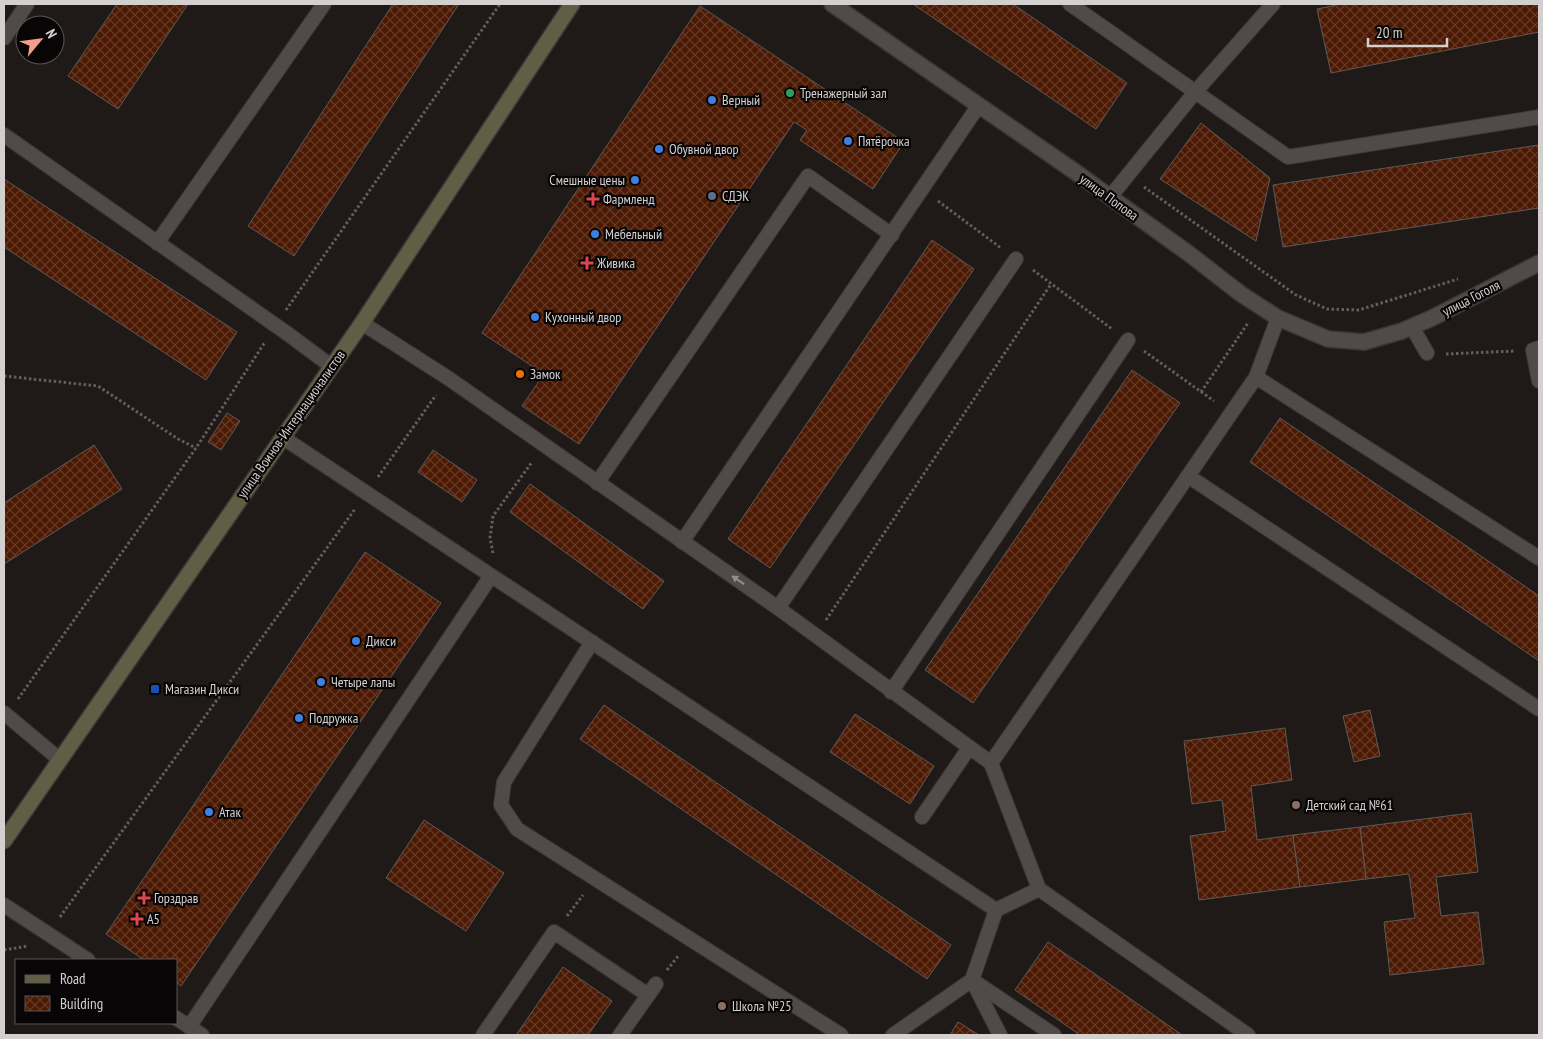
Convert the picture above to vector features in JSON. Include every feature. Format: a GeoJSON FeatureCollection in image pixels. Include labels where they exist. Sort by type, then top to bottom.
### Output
{"type":"FeatureCollection","features":[{"type":"Feature","properties":{"kind":"main road","name":"улица Воинов-Интернационалистов"},"geometry":{"type":"LineString","coordinates":[[4,840],[362,323],[572,4]]}},
{"type":"Feature","properties":{"kind":"street","name":"улица Попова"},"geometry":{"type":"LineString","coordinates":[[832,4],[1110,197],[1241,294],[1278,318],[1328,339],[1364,342],[1407,329]]}},
{"type":"Feature","properties":{"kind":"street","name":"улица Гоголя"},"geometry":{"type":"LineString","coordinates":[[1407,329],[1538,266]]}},
{"type":"Feature","properties":{"kind":"lane"},"geometry":{"type":"LineString","coordinates":[[4,38],[28,4]]}},
{"type":"Feature","properties":{"kind":"lane"},"geometry":{"type":"LineString","coordinates":[[157,243],[324,4]]}},
{"type":"Feature","properties":{"kind":"lane"},"geometry":{"type":"LineString","coordinates":[[1070,4],[1288,157],[1539,117]]}},
{"type":"Feature","properties":{"kind":"lane"},"geometry":{"type":"LineString","coordinates":[[1110,197],[1196,91],[1273,4]]}},
{"type":"Feature","properties":{"kind":"lane"},"geometry":{"type":"LineString","coordinates":[[682,542],[979,105]]}},
{"type":"Feature","properties":{"kind":"lane"},"geometry":{"type":"LineString","coordinates":[[4,135],[331,366]]}},
{"type":"Feature","properties":{"kind":"lane"},"geometry":{"type":"LineString","coordinates":[[597,483],[808,176],[892,235]]}},
{"type":"Feature","properties":{"kind":"lane"},"geometry":{"type":"LineString","coordinates":[[778,608],[1016,259]]}},
{"type":"Feature","properties":{"kind":"lane"},"geometry":{"type":"LineString","coordinates":[[991,764],[1256,377],[1278,318]]}},
{"type":"Feature","properties":{"kind":"lane"},"geometry":{"type":"LineString","coordinates":[[362,323],[448,378],[778,608],[991,764],[1039,889],[1248,1035]]}},
{"type":"Feature","properties":{"kind":"lane"},"geometry":{"type":"LineString","coordinates":[[1407,329],[1427,353]]}},
{"type":"Feature","properties":{"kind":"lane"},"geometry":{"type":"LineString","coordinates":[[891,692],[1128,340]]}},
{"type":"Feature","properties":{"kind":"lane"},"geometry":{"type":"LineString","coordinates":[[1536,349],[1539,381]]}},
{"type":"Feature","properties":{"kind":"lane"},"geometry":{"type":"LineString","coordinates":[[1256,377],[1539,558]]}},
{"type":"Feature","properties":{"kind":"lane"},"geometry":{"type":"LineString","coordinates":[[282,437],[996,910]]}},
{"type":"Feature","properties":{"kind":"lane"},"geometry":{"type":"LineString","coordinates":[[1188,476],[1539,709]]}},
{"type":"Feature","properties":{"kind":"lane"},"geometry":{"type":"LineString","coordinates":[[189,1026],[496,579]]}},
{"type":"Feature","properties":{"kind":"lane"},"geometry":{"type":"LineString","coordinates":[[592,642],[504,782],[501,805],[517,829],[841,1035]]}},
{"type":"Feature","properties":{"kind":"lane"},"geometry":{"type":"LineString","coordinates":[[5,714],[59,759]]}},
{"type":"Feature","properties":{"kind":"lane"},"geometry":{"type":"LineString","coordinates":[[922,817],[969,748]]}},
{"type":"Feature","properties":{"kind":"lane"},"geometry":{"type":"LineString","coordinates":[[893,1035],[972,980],[996,910],[1039,889]]}},
{"type":"Feature","properties":{"kind":"lane"},"geometry":{"type":"LineString","coordinates":[[4,905],[86,959]]}},
{"type":"Feature","properties":{"kind":"lane"},"geometry":{"type":"LineString","coordinates":[[483,1035],[554,932],[652,990],[620,1035]]}},
{"type":"Feature","properties":{"kind":"lane"},"geometry":{"type":"LineString","coordinates":[[972,980],[1000,1035]]}},
{"type":"Feature","properties":{"kind":"lane"},"geometry":{"type":"LineString","coordinates":[[972,980],[1054,1035]]}},
{"type":"Feature","properties":{"kind":"lane"},"geometry":{"type":"LineString","coordinates":[[178,1019],[202,1035]]}},
{"type":"Feature","properties":{"kind":"path"},"geometry":{"type":"LineString","coordinates":[[5,714],[196,448],[275,325],[500,4]]}},
{"type":"Feature","properties":{"kind":"path"},"geometry":{"type":"LineString","coordinates":[[1127,175],[1296,295],[1327,309],[1359,310],[1460,278]]}},
{"type":"Feature","properties":{"kind":"path"},"geometry":{"type":"LineString","coordinates":[[815,636],[1051,284]]}},
{"type":"Feature","properties":{"kind":"path"},"geometry":{"type":"LineString","coordinates":[[1201,392],[1249,322]]}},
{"type":"Feature","properties":{"kind":"path"},"geometry":{"type":"LineString","coordinates":[[1128,340],[1232,413]]}},
{"type":"Feature","properties":{"kind":"path"},"geometry":{"type":"LineString","coordinates":[[1427,353],[1536,349]]}},
{"type":"Feature","properties":{"kind":"path"},"geometry":{"type":"LineString","coordinates":[[4,376],[98,386],[178,439],[196,448]]}},
{"type":"Feature","properties":{"kind":"path"},"geometry":{"type":"LineString","coordinates":[[4,950],[41,943],[48,934],[448,378]]}},
{"type":"Feature","properties":{"kind":"path"},"geometry":{"type":"LineString","coordinates":[[496,579],[490,538],[493,516],[544,445]]}},
{"type":"Feature","properties":{"kind":"path"},"geometry":{"type":"LineString","coordinates":[[554,932],[596,879]]}},
{"type":"Feature","properties":{"kind":"path"},"geometry":{"type":"LineString","coordinates":[[652,990],[691,939]]}},
{"type":"Feature","properties":{"kind":"building"},"geometry":{"type":"Polygon","coordinates":[[[117,4],[188,4],[118,109],[68,76],[117,4]]]}},
{"type":"Feature","properties":{"kind":"building"},"geometry":{"type":"Polygon","coordinates":[[[393,4],[459,4],[294,256],[248,226],[393,4]]]}},
{"type":"Feature","properties":{"kind":"building"},"geometry":{"type":"Polygon","coordinates":[[[913,4],[1013,4],[1127,83],[1096,129],[913,4]]]}},
{"type":"Feature","properties":{"kind":"building"},"geometry":{"type":"Polygon","coordinates":[[[1341,4],[1539,4],[1539,32],[1331,73],[1317,9],[1341,4]]]}},
{"type":"Feature","properties":{"kind":"building"},"geometry":{"type":"Polygon","coordinates":[[[700,6],[904,142],[873,189],[800,140],[807,130],[794,122],[579,444],[522,406],[544,374],[482,333],[700,6]]]}},
{"type":"Feature","properties":{"kind":"building"},"geometry":{"type":"Polygon","coordinates":[[[1201,123],[1270,178],[1256,241],[1160,179],[1201,123]]]}},
{"type":"Feature","properties":{"kind":"building"},"geometry":{"type":"Polygon","coordinates":[[[1539,145],[1539,208],[1283,247],[1273,185],[1539,145]]]}},
{"type":"Feature","properties":{"kind":"building"},"geometry":{"type":"Polygon","coordinates":[[[4,179],[237,332],[206,380],[4,247],[4,179]]]}},
{"type":"Feature","properties":{"kind":"building"},"geometry":{"type":"Polygon","coordinates":[[[932,240],[974,269],[770,568],[728,539],[932,240]]]}},
{"type":"Feature","properties":{"kind":"building"},"geometry":{"type":"Polygon","coordinates":[[[1132,370],[1180,403],[973,703],[925,670],[1132,370]]]}},
{"type":"Feature","properties":{"kind":"building"},"geometry":{"type":"Polygon","coordinates":[[[227,413],[240,421],[221,450],[208,442],[227,413]]]}},
{"type":"Feature","properties":{"kind":"building"},"geometry":{"type":"Polygon","coordinates":[[[1280,418],[1539,596],[1539,661],[1250,462],[1280,418]]]}},
{"type":"Feature","properties":{"kind":"building"},"geometry":{"type":"Polygon","coordinates":[[[94,445],[122,489],[4,564],[4,503],[94,445]]]}},
{"type":"Feature","properties":{"kind":"building"},"geometry":{"type":"Polygon","coordinates":[[[433,450],[477,480],[462,502],[418,472],[433,450]]]}},
{"type":"Feature","properties":{"kind":"building"},"geometry":{"type":"Polygon","coordinates":[[[530,484],[664,581],[643,609],[510,512],[530,484]]]}},
{"type":"Feature","properties":{"kind":"building"},"geometry":{"type":"Polygon","coordinates":[[[365,552],[441,603],[181,986],[178,984],[178,959],[143,959],[106,934],[365,552]]]}},
{"type":"Feature","properties":{"kind":"building"},"geometry":{"type":"Polygon","coordinates":[[[604,705],[951,945],[927,979],[580,739],[604,705]]]}},
{"type":"Feature","properties":{"kind":"building"},"geometry":{"type":"Polygon","coordinates":[[[1370,710],[1380,756],[1354,762],[1343,716],[1370,710]]]}},
{"type":"Feature","properties":{"kind":"building"},"geometry":{"type":"Polygon","coordinates":[[[855,714],[934,766],[910,804],[830,752],[855,714]]]}},
{"type":"Feature","properties":{"kind":"building"},"geometry":{"type":"Polygon","coordinates":[[[1285,728],[1292,780],[1251,786],[1257,840],[1293,835],[1300,887],[1199,900],[1190,836],[1226,831],[1222,800],[1192,804],[1184,741],[1285,728]]]}},
{"type":"Feature","properties":{"kind":"building"},"geometry":{"type":"Polygon","coordinates":[[[1471,813],[1478,872],[1436,877],[1441,916],[1478,912],[1484,964],[1390,975],[1384,922],[1415,918],[1409,874],[1366,879],[1360,827],[1471,813]]]}},
{"type":"Feature","properties":{"kind":"building"},"geometry":{"type":"Polygon","coordinates":[[[424,820],[504,873],[466,931],[386,878],[424,820]]]}},
{"type":"Feature","properties":{"kind":"building"},"geometry":{"type":"Polygon","coordinates":[[[1360,827],[1366,879],[1300,887],[1293,835],[1360,827]]]}},
{"type":"Feature","properties":{"kind":"building"},"geometry":{"type":"Polygon","coordinates":[[[1048,942],[1182,1035],[1080,1035],[1015,990],[1048,942]]]}},
{"type":"Feature","properties":{"kind":"building"},"geometry":{"type":"Polygon","coordinates":[[[563,967],[612,1001],[588,1035],[516,1035],[563,967]]]}},
{"type":"Feature","properties":{"kind":"building"},"geometry":{"type":"Polygon","coordinates":[[[958,1022],[979,1035],[950,1035],[958,1022]]]}},
{"type":"Feature","properties":{"kind":"place","name":"Тренажерный зал"},"geometry":{"type":"Point","coordinates":[790,93]}},
{"type":"Feature","properties":{"kind":"place","name":"Верный"},"geometry":{"type":"Point","coordinates":[712,100]}},
{"type":"Feature","properties":{"kind":"place","name":"Пятёрочка"},"geometry":{"type":"Point","coordinates":[848,141]}},
{"type":"Feature","properties":{"kind":"place","name":"Обувной двор"},"geometry":{"type":"Point","coordinates":[659,149]}},
{"type":"Feature","properties":{"kind":"place","name":"Смешные цены"},"geometry":{"type":"Point","coordinates":[635,180]}},
{"type":"Feature","properties":{"kind":"place","name":"СДЭК"},"geometry":{"type":"Point","coordinates":[712,196]}},
{"type":"Feature","properties":{"kind":"place","name":"Фармленд"},"geometry":{"type":"Point","coordinates":[593,199]}},
{"type":"Feature","properties":{"kind":"place","name":"Мебельный"},"geometry":{"type":"Point","coordinates":[595,234]}},
{"type":"Feature","properties":{"kind":"place","name":"Живика"},"geometry":{"type":"Point","coordinates":[587,263]}},
{"type":"Feature","properties":{"kind":"place","name":"Кухонный двор"},"geometry":{"type":"Point","coordinates":[535,317]}},
{"type":"Feature","properties":{"kind":"place","name":"Замок"},"geometry":{"type":"Point","coordinates":[520,374]}},
{"type":"Feature","properties":{"kind":"place","name":"Дикси"},"geometry":{"type":"Point","coordinates":[356,641]}},
{"type":"Feature","properties":{"kind":"place","name":"Четыре лапы"},"geometry":{"type":"Point","coordinates":[321,682]}},
{"type":"Feature","properties":{"kind":"place","name":"Магазин Дикси"},"geometry":{"type":"Point","coordinates":[155,689]}},
{"type":"Feature","properties":{"kind":"place","name":"Подружка"},"geometry":{"type":"Point","coordinates":[299,718]}},
{"type":"Feature","properties":{"kind":"place","name":"Детский сад №61"},"geometry":{"type":"Point","coordinates":[1296,805]}},
{"type":"Feature","properties":{"kind":"place","name":"Атак"},"geometry":{"type":"Point","coordinates":[209,812]}},
{"type":"Feature","properties":{"kind":"place","name":"Горздрав"},"geometry":{"type":"Point","coordinates":[144,898]}},
{"type":"Feature","properties":{"kind":"place","name":"А5"},"geometry":{"type":"Point","coordinates":[137,919]}},
{"type":"Feature","properties":{"kind":"place","name":"Школа №25"},"geometry":{"type":"Point","coordinates":[722,1006]}}]}
